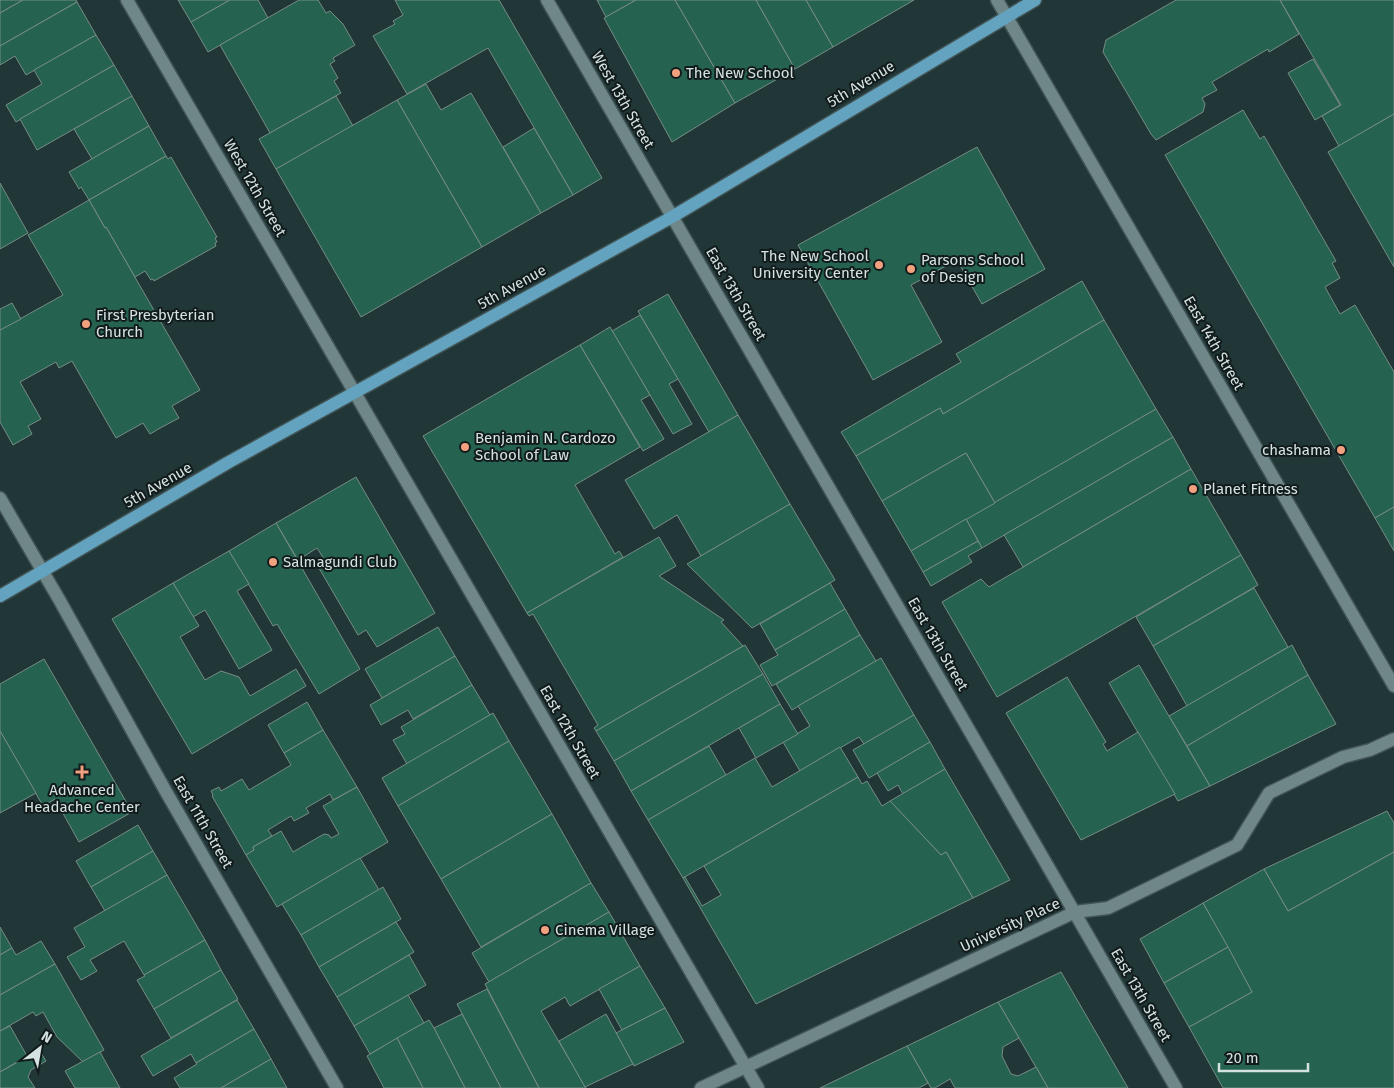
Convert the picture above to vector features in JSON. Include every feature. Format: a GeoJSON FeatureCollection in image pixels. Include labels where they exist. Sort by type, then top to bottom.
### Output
{"type":"FeatureCollection","features":[{"type":"Feature","properties":{"kind":"main road","name":"5th Avenue"},"geometry":{"type":"LineString","coordinates":[[0,596],[229,462],[672,217],[1035,0]]}},
{"type":"Feature","properties":{"kind":"street","name":"West 12th Street"},"geometry":{"type":"LineString","coordinates":[[127,0],[354,392]]}},
{"type":"Feature","properties":{"kind":"street","name":"West 13th Street"},"geometry":{"type":"LineString","coordinates":[[546,0],[672,217]]}},
{"type":"Feature","properties":{"kind":"street","name":"East 14th Street"},"geometry":{"type":"LineString","coordinates":[[998,0],[1394,686]]}},
{"type":"Feature","properties":{"kind":"street","name":"East 13th Street"},"geometry":{"type":"LineString","coordinates":[[672,217],[1176,1088]]}},
{"type":"Feature","properties":{"kind":"street","name":"East 12th Street"},"geometry":{"type":"LineString","coordinates":[[354,392],[758,1088]]}},
{"type":"Feature","properties":{"kind":"street","name":"East 11th Street"},"geometry":{"type":"LineString","coordinates":[[0,498],[165,790],[337,1088]]}},
{"type":"Feature","properties":{"kind":"street","name":"University Place"},"geometry":{"type":"LineString","coordinates":[[701,1088],[1074,912],[1108,908],[1237,845],[1269,792],[1343,757],[1370,750],[1394,739]]}},
{"type":"Feature","properties":{"kind":"building"},"geometry":{"type":"Polygon","coordinates":[[[0,0],[23,0],[0,13],[0,0]]]}},
{"type":"Feature","properties":{"kind":"building"},"geometry":{"type":"Polygon","coordinates":[[[23,0],[76,0],[77,2],[0,46],[0,13],[23,0]]]}},
{"type":"Feature","properties":{"kind":"building"},"geometry":{"type":"Polygon","coordinates":[[[178,0],[230,0],[191,22],[178,0]]]}},
{"type":"Feature","properties":{"kind":"building"},"geometry":{"type":"Polygon","coordinates":[[[230,0],[258,0],[268,18],[208,52],[191,22],[230,0]]]}},
{"type":"Feature","properties":{"kind":"building"},"geometry":{"type":"Polygon","coordinates":[[[299,0],[318,0],[326,13],[330,11],[343,24],[355,45],[333,58],[335,61],[330,64],[338,78],[334,81],[341,93],[270,133],[220,45],[299,0]]]}},
{"type":"Feature","properties":{"kind":"building"},"geometry":{"type":"Polygon","coordinates":[[[395,0],[499,0],[602,178],[573,195],[488,48],[407,94],[373,36],[395,24],[393,21],[403,15],[395,0]]]}},
{"type":"Feature","properties":{"kind":"building"},"geometry":{"type":"Polygon","coordinates":[[[597,0],[636,0],[606,17],[597,0]]]}},
{"type":"Feature","properties":{"kind":"building","name":"The New School"},"geometry":{"type":"Polygon","coordinates":[[[636,0],[675,0],[735,103],[672,142],[604,18],[636,0]]]}},
{"type":"Feature","properties":{"kind":"building"},"geometry":{"type":"Polygon","coordinates":[[[675,0],[756,0],[795,69],[735,103],[675,0]]]}},
{"type":"Feature","properties":{"kind":"building"},"geometry":{"type":"Polygon","coordinates":[[[756,0],[806,0],[833,47],[795,69],[756,0]]]}},
{"type":"Feature","properties":{"kind":"building"},"geometry":{"type":"Polygon","coordinates":[[[806,0],[914,0],[833,47],[806,0]]]}},
{"type":"Feature","properties":{"kind":"building"},"geometry":{"type":"Polygon","coordinates":[[[1176,0],[1280,0],[1299,34],[1269,52],[1268,49],[1212,82],[1217,90],[1202,98],[1205,104],[1203,112],[1156,140],[1103,52],[1106,40],[1176,0]]]}},
{"type":"Feature","properties":{"kind":"building"},"geometry":{"type":"Polygon","coordinates":[[[1280,0],[1394,0],[1394,114],[1339,146],[1322,116],[1341,105],[1280,0]]]}},
{"type":"Feature","properties":{"kind":"building"},"geometry":{"type":"Polygon","coordinates":[[[77,2],[96,35],[26,75],[15,56],[0,65],[0,46],[77,2]]]}},
{"type":"Feature","properties":{"kind":"building"},"geometry":{"type":"Polygon","coordinates":[[[96,35],[114,65],[16,122],[6,105],[42,84],[34,70],[96,35]]]}},
{"type":"Feature","properties":{"kind":"building"},"geometry":{"type":"Polygon","coordinates":[[[1313,59],[1340,105],[1315,120],[1288,73],[1313,59]]]}},
{"type":"Feature","properties":{"kind":"building"},"geometry":{"type":"Polygon","coordinates":[[[114,65],[132,96],[37,150],[20,119],[114,65]]]}},
{"type":"Feature","properties":{"kind":"building"},"geometry":{"type":"Polygon","coordinates":[[[426,84],[441,110],[471,93],[541,213],[482,247],[397,100],[426,84]]]}},
{"type":"Feature","properties":{"kind":"building"},"geometry":{"type":"Polygon","coordinates":[[[132,96],[149,126],[92,159],[74,129],[132,96]]]}},
{"type":"Feature","properties":{"kind":"building"},"geometry":{"type":"Polygon","coordinates":[[[336,96],[353,126],[276,169],[259,139],[336,96]]]}},
{"type":"Feature","properties":{"kind":"building"},"geometry":{"type":"Polygon","coordinates":[[[397,100],[482,247],[361,317],[276,169],[397,100]]]}},
{"type":"Feature","properties":{"kind":"building"},"geometry":{"type":"Polygon","coordinates":[[[1243,110],[1260,139],[1264,136],[1336,261],[1332,263],[1340,278],[1325,287],[1340,314],[1355,305],[1394,372],[1394,507],[1375,518],[1165,155],[1243,110]]]}},
{"type":"Feature","properties":{"kind":"building"},"geometry":{"type":"Polygon","coordinates":[[[1394,114],[1394,267],[1328,152],[1394,114]]]}},
{"type":"Feature","properties":{"kind":"building"},"geometry":{"type":"Polygon","coordinates":[[[149,126],[166,156],[89,200],[81,187],[79,189],[69,172],[149,126]]]}},
{"type":"Feature","properties":{"kind":"building"},"geometry":{"type":"Polygon","coordinates":[[[534,128],[573,195],[541,213],[503,147],[534,128]]]}},
{"type":"Feature","properties":{"kind":"building","name":"The New School University Center"},"geometry":{"type":"Polygon","coordinates":[[[977,147],[1045,269],[982,304],[957,260],[911,285],[942,342],[873,380],[798,245],[977,147]]]}},
{"type":"Feature","properties":{"kind":"building"},"geometry":{"type":"Polygon","coordinates":[[[166,156],[168,159],[171,157],[217,237],[215,238],[217,242],[215,243],[216,246],[154,281],[153,279],[151,280],[145,271],[135,277],[89,200],[166,156]]]}},
{"type":"Feature","properties":{"kind":"building"},"geometry":{"type":"Polygon","coordinates":[[[0,183],[28,233],[0,249],[0,183]]]}},
{"type":"Feature","properties":{"kind":"building","name":"First Presbyterian Church"},"geometry":{"type":"Polygon","coordinates":[[[89,200],[200,390],[172,406],[179,418],[150,434],[143,423],[116,438],[72,361],[59,368],[56,362],[20,382],[41,419],[28,426],[32,434],[13,445],[0,422],[0,330],[63,295],[28,235],[89,200]]]}},
{"type":"Feature","properties":{"kind":"building"},"geometry":{"type":"Polygon","coordinates":[[[1082,281],[1104,320],[943,414],[940,408],[856,456],[841,432],[961,362],[956,354],[1082,281]]]}},
{"type":"Feature","properties":{"kind":"building"},"geometry":{"type":"Polygon","coordinates":[[[668,294],[738,415],[709,432],[638,311],[668,294]]]}},
{"type":"Feature","properties":{"kind":"building"},"geometry":{"type":"Polygon","coordinates":[[[12,303],[21,319],[0,330],[0,309],[12,303]]]}},
{"type":"Feature","properties":{"kind":"building"},"geometry":{"type":"Polygon","coordinates":[[[640,315],[678,379],[669,384],[692,424],[673,434],[612,331],[640,315]]]}},
{"type":"Feature","properties":{"kind":"building"},"geometry":{"type":"Polygon","coordinates":[[[1104,320],[1156,409],[995,503],[966,453],[882,501],[856,456],[940,408],[943,414],[1104,320]]]}},
{"type":"Feature","properties":{"kind":"building"},"geometry":{"type":"Polygon","coordinates":[[[610,327],[650,395],[641,400],[664,439],[643,451],[580,345],[610,327]]]}},
{"type":"Feature","properties":{"kind":"building"},"geometry":{"type":"Polygon","coordinates":[[[580,345],[640,447],[575,485],[615,554],[619,551],[623,557],[527,613],[423,436],[580,345]]]}},
{"type":"Feature","properties":{"kind":"building"},"geometry":{"type":"Polygon","coordinates":[[[1156,409],[1173,437],[982,548],[966,519],[1156,409]]]}},
{"type":"Feature","properties":{"kind":"building"},"geometry":{"type":"Polygon","coordinates":[[[738,415],[790,504],[701,556],[677,515],[654,529],[625,480],[738,415]]]}},
{"type":"Feature","properties":{"kind":"building"},"geometry":{"type":"Polygon","coordinates":[[[1173,437],[1191,469],[1023,567],[1004,535],[1173,437]]]}},
{"type":"Feature","properties":{"kind":"building"},"geometry":{"type":"Polygon","coordinates":[[[966,453],[995,503],[911,551],[882,501],[966,453]]]}},
{"type":"Feature","properties":{"kind":"building"},"geometry":{"type":"Polygon","coordinates":[[[1191,469],[1241,555],[997,697],[942,602],[981,579],[989,587],[1191,469]]]}},
{"type":"Feature","properties":{"kind":"building"},"geometry":{"type":"Polygon","coordinates":[[[356,477],[435,613],[377,647],[366,630],[358,635],[316,563],[324,559],[317,548],[298,560],[276,523],[356,477]]]}},
{"type":"Feature","properties":{"kind":"building"},"geometry":{"type":"Polygon","coordinates":[[[790,504],[835,580],[752,628],[687,564],[790,504]]]}},
{"type":"Feature","properties":{"kind":"building"},"geometry":{"type":"Polygon","coordinates":[[[1394,507],[1394,551],[1375,518],[1394,507]]]}},
{"type":"Feature","properties":{"kind":"building"},"geometry":{"type":"Polygon","coordinates":[[[966,519],[978,541],[923,572],[911,551],[966,519]]]}},
{"type":"Feature","properties":{"kind":"building"},"geometry":{"type":"Polygon","coordinates":[[[276,523],[360,669],[319,694],[277,624],[273,626],[229,551],[276,523]]]}},
{"type":"Feature","properties":{"kind":"building"},"geometry":{"type":"Polygon","coordinates":[[[659,537],[676,566],[659,576],[724,620],[721,622],[743,646],[596,731],[594,728],[598,725],[533,614],[529,616],[527,613],[659,537]]]}},
{"type":"Feature","properties":{"kind":"building"},"geometry":{"type":"Polygon","coordinates":[[[978,541],[982,548],[968,556],[972,562],[931,586],[923,572],[978,541]]]}},
{"type":"Feature","properties":{"kind":"building"},"geometry":{"type":"Polygon","coordinates":[[[229,551],[249,584],[237,591],[272,650],[239,669],[205,610],[193,617],[173,583],[229,551]]]}},
{"type":"Feature","properties":{"kind":"building"},"geometry":{"type":"Polygon","coordinates":[[[1241,555],[1258,585],[1153,646],[1136,617],[1241,555]]]}},
{"type":"Feature","properties":{"kind":"building"},"geometry":{"type":"Polygon","coordinates":[[[173,583],[199,626],[180,637],[205,680],[221,671],[239,677],[250,696],[296,669],[306,686],[192,754],[112,619],[173,583]]]}},
{"type":"Feature","properties":{"kind":"building"},"geometry":{"type":"Polygon","coordinates":[[[830,583],[845,609],[775,650],[760,624],[830,583]]]}},
{"type":"Feature","properties":{"kind":"building"},"geometry":{"type":"Polygon","coordinates":[[[1254,588],[1288,647],[1187,706],[1153,646],[1254,588]]]}},
{"type":"Feature","properties":{"kind":"building"},"geometry":{"type":"Polygon","coordinates":[[[845,609],[860,635],[772,686],[760,665],[778,655],[775,650],[845,609]]]}},
{"type":"Feature","properties":{"kind":"building"},"geometry":{"type":"Polygon","coordinates":[[[438,627],[455,656],[382,698],[365,669],[438,627]]]}},
{"type":"Feature","properties":{"kind":"building"},"geometry":{"type":"Polygon","coordinates":[[[860,635],[876,661],[792,710],[776,684],[860,635]]]}},
{"type":"Feature","properties":{"kind":"building"},"geometry":{"type":"Polygon","coordinates":[[[745,645],[763,674],[614,761],[596,731],[745,645]]]}},
{"type":"Feature","properties":{"kind":"building"},"geometry":{"type":"Polygon","coordinates":[[[1292,645],[1308,675],[1187,746],[1169,716],[1292,645]]]}},
{"type":"Feature","properties":{"kind":"building"},"geometry":{"type":"Polygon","coordinates":[[[455,656],[472,685],[413,719],[408,710],[381,725],[370,705],[455,656]]]}},
{"type":"Feature","properties":{"kind":"building"},"geometry":{"type":"Polygon","coordinates":[[[881,658],[914,715],[864,744],[859,737],[800,771],[783,742],[810,726],[798,706],[881,658]]]}},
{"type":"Feature","properties":{"kind":"building"},"geometry":{"type":"Polygon","coordinates":[[[44,659],[132,812],[79,842],[55,799],[43,806],[0,731],[0,684],[44,659]]]}},
{"type":"Feature","properties":{"kind":"building"},"geometry":{"type":"Polygon","coordinates":[[[1139,665],[1210,786],[1178,801],[1109,683],[1139,665]]]}},
{"type":"Feature","properties":{"kind":"building"},"geometry":{"type":"Polygon","coordinates":[[[763,674],[780,704],[631,791],[614,761],[763,674]]]}},
{"type":"Feature","properties":{"kind":"building"},"geometry":{"type":"Polygon","coordinates":[[[1308,675],[1336,724],[1210,786],[1187,746],[1308,675]]]}},
{"type":"Feature","properties":{"kind":"building"},"geometry":{"type":"Polygon","coordinates":[[[1067,677],[1106,742],[1103,744],[1107,751],[1138,732],[1175,794],[1081,840],[1006,713],[1067,677]]]}},
{"type":"Feature","properties":{"kind":"building"},"geometry":{"type":"Polygon","coordinates":[[[472,685],[490,715],[407,764],[393,740],[405,734],[401,727],[472,685]]]}},
{"type":"Feature","properties":{"kind":"building"},"geometry":{"type":"Polygon","coordinates":[[[307,702],[323,730],[284,753],[268,725],[307,702]]]}},
{"type":"Feature","properties":{"kind":"building"},"geometry":{"type":"Polygon","coordinates":[[[780,704],[798,734],[756,758],[739,728],[780,704]]]}},
{"type":"Feature","properties":{"kind":"building"},"geometry":{"type":"Polygon","coordinates":[[[493,713],[509,741],[398,806],[382,778],[493,713]]]}},
{"type":"Feature","properties":{"kind":"building"},"geometry":{"type":"Polygon","coordinates":[[[914,715],[930,742],[869,778],[853,750],[914,715]]]}},
{"type":"Feature","properties":{"kind":"building"},"geometry":{"type":"Polygon","coordinates":[[[323,730],[357,787],[333,800],[330,794],[306,808],[309,813],[294,821],[291,816],[268,830],[272,836],[253,847],[254,850],[246,855],[212,796],[211,791],[219,787],[221,791],[242,779],[249,790],[291,765],[284,753],[323,730]]]}},
{"type":"Feature","properties":{"kind":"building"},"geometry":{"type":"Polygon","coordinates":[[[0,731],[36,793],[0,813],[0,731]]]}},
{"type":"Feature","properties":{"kind":"building"},"geometry":{"type":"Polygon","coordinates":[[[509,741],[552,814],[441,879],[398,806],[509,741]]]}},
{"type":"Feature","properties":{"kind":"building"},"geometry":{"type":"Polygon","coordinates":[[[930,742],[945,769],[903,794],[898,785],[888,791],[877,773],[930,742]]]}},
{"type":"Feature","properties":{"kind":"building"},"geometry":{"type":"Polygon","coordinates":[[[709,746],[726,775],[648,820],[631,791],[709,746]]]}},
{"type":"Feature","properties":{"kind":"building"},"geometry":{"type":"Polygon","coordinates":[[[840,747],[858,777],[683,878],[648,820],[755,758],[772,787],[840,747]]]}},
{"type":"Feature","properties":{"kind":"building"},"geometry":{"type":"Polygon","coordinates":[[[945,769],[1010,880],[973,898],[946,852],[941,855],[890,801],[945,769]]]}},
{"type":"Feature","properties":{"kind":"building"},"geometry":{"type":"Polygon","coordinates":[[[858,777],[862,784],[867,781],[882,806],[890,801],[941,855],[946,852],[973,898],[756,1004],[683,878],[685,877],[702,906],[721,895],[704,866],[858,777]]]}},
{"type":"Feature","properties":{"kind":"building"},"geometry":{"type":"Polygon","coordinates":[[[357,787],[388,842],[277,907],[246,855],[254,850],[253,847],[281,831],[293,852],[324,834],[329,835],[331,838],[339,834],[323,806],[357,787]]]}},
{"type":"Feature","properties":{"kind":"building"},"geometry":{"type":"Polygon","coordinates":[[[1387,811],[1394,823],[1394,852],[1288,911],[1264,869],[1387,811]]]}},
{"type":"Feature","properties":{"kind":"building"},"geometry":{"type":"Polygon","coordinates":[[[552,814],[591,883],[481,947],[441,879],[552,814]]]}},
{"type":"Feature","properties":{"kind":"building"},"geometry":{"type":"Polygon","coordinates":[[[138,825],[153,851],[91,887],[76,861],[138,825]]]}},
{"type":"Feature","properties":{"kind":"building"},"geometry":{"type":"Polygon","coordinates":[[[153,851],[167,875],[105,911],[91,887],[153,851]]]}},
{"type":"Feature","properties":{"kind":"building"},"geometry":{"type":"Polygon","coordinates":[[[1394,852],[1394,1088],[1223,1088],[1189,1027],[1252,992],[1203,903],[1264,869],[1288,911],[1394,852]]]}},
{"type":"Feature","properties":{"kind":"building"},"geometry":{"type":"Polygon","coordinates":[[[360,858],[379,890],[301,935],[282,904],[360,858]]]}},
{"type":"Feature","properties":{"kind":"building"},"geometry":{"type":"Polygon","coordinates":[[[167,875],[205,940],[144,975],[124,941],[90,960],[97,971],[81,980],[67,957],[85,947],[74,928],[167,875]]]}},
{"type":"Feature","properties":{"kind":"building","name":"Cinema Village"},"geometry":{"type":"Polygon","coordinates":[[[591,883],[609,912],[489,982],[472,953],[591,883]]]}},
{"type":"Feature","properties":{"kind":"building"},"geometry":{"type":"Polygon","coordinates":[[[383,887],[401,919],[319,967],[301,935],[383,887]]]}},
{"type":"Feature","properties":{"kind":"building"},"geometry":{"type":"Polygon","coordinates":[[[1203,903],[1228,947],[1164,983],[1140,939],[1203,903]]]}},
{"type":"Feature","properties":{"kind":"building"},"geometry":{"type":"Polygon","coordinates":[[[609,912],[640,966],[570,1006],[565,997],[541,1011],[586,1088],[539,1088],[485,984],[609,912]]]}},
{"type":"Feature","properties":{"kind":"building"},"geometry":{"type":"Polygon","coordinates":[[[396,922],[414,952],[337,997],[319,967],[396,922]]]}},
{"type":"Feature","properties":{"kind":"building"},"geometry":{"type":"Polygon","coordinates":[[[0,927],[12,948],[0,955],[0,927]]]}},
{"type":"Feature","properties":{"kind":"building"},"geometry":{"type":"Polygon","coordinates":[[[205,940],[221,970],[154,1009],[137,980],[205,940]]]}},
{"type":"Feature","properties":{"kind":"building"},"geometry":{"type":"Polygon","coordinates":[[[41,941],[55,964],[0,995],[0,955],[12,948],[16,955],[41,941]]]}},
{"type":"Feature","properties":{"kind":"building"},"geometry":{"type":"Polygon","coordinates":[[[1228,947],[1252,992],[1189,1027],[1164,983],[1228,947]]]}},
{"type":"Feature","properties":{"kind":"building"},"geometry":{"type":"Polygon","coordinates":[[[409,955],[426,985],[354,1026],[337,997],[409,955]]]}},
{"type":"Feature","properties":{"kind":"building"},"geometry":{"type":"Polygon","coordinates":[[[55,964],[104,1050],[83,1062],[57,1037],[43,1012],[36,1016],[33,1012],[0,1031],[0,995],[55,964]]]}},
{"type":"Feature","properties":{"kind":"building"},"geometry":{"type":"Polygon","coordinates":[[[640,966],[665,1008],[622,1030],[599,989],[640,966]]]}},
{"type":"Feature","properties":{"kind":"building"},"geometry":{"type":"Polygon","coordinates":[[[221,970],[238,999],[171,1038],[154,1009],[221,970]]]}},
{"type":"Feature","properties":{"kind":"building"},"geometry":{"type":"Polygon","coordinates":[[[1061,972],[1128,1088],[1048,1088],[998,1002],[1061,972]]]}},
{"type":"Feature","properties":{"kind":"building"},"geometry":{"type":"Polygon","coordinates":[[[487,989],[539,1088],[501,1088],[457,1004],[487,989]]]}},
{"type":"Feature","properties":{"kind":"building"},"geometry":{"type":"Polygon","coordinates":[[[408,995],[424,1023],[370,1054],[354,1026],[408,995]]]}},
{"type":"Feature","properties":{"kind":"building"},"geometry":{"type":"Polygon","coordinates":[[[237,1000],[254,1029],[196,1063],[191,1054],[153,1076],[141,1056],[237,1000]]]}},
{"type":"Feature","properties":{"kind":"building"},"geometry":{"type":"Polygon","coordinates":[[[998,1002],[1019,1038],[1003,1047],[1002,1056],[1011,1074],[1018,1076],[1036,1067],[1048,1088],[955,1088],[950,1079],[935,1088],[931,1088],[907,1046],[998,1002]]]}},
{"type":"Feature","properties":{"kind":"building"},"geometry":{"type":"Polygon","coordinates":[[[665,1008],[684,1042],[634,1066],[616,1033],[665,1008]]]}},
{"type":"Feature","properties":{"kind":"building"},"geometry":{"type":"Polygon","coordinates":[[[462,1014],[501,1088],[465,1088],[434,1028],[462,1014]]]}},
{"type":"Feature","properties":{"kind":"building"},"geometry":{"type":"Polygon","coordinates":[[[606,1014],[633,1064],[585,1087],[559,1041],[606,1014]]]}},
{"type":"Feature","properties":{"kind":"building"},"geometry":{"type":"Polygon","coordinates":[[[429,1020],[465,1088],[423,1088],[397,1038],[429,1020]]]}},
{"type":"Feature","properties":{"kind":"building"},"geometry":{"type":"Polygon","coordinates":[[[10,1026],[27,1056],[0,1072],[0,1031],[10,1026]]]}},
{"type":"Feature","properties":{"kind":"building"},"geometry":{"type":"Polygon","coordinates":[[[254,1029],[271,1059],[221,1088],[180,1088],[174,1078],[254,1029]]]}},
{"type":"Feature","properties":{"kind":"building"},"geometry":{"type":"Polygon","coordinates":[[[397,1038],[423,1088],[384,1088],[367,1056],[397,1038]]]}},
{"type":"Feature","properties":{"kind":"building"},"geometry":{"type":"Polygon","coordinates":[[[907,1046],[928,1083],[919,1088],[820,1088],[907,1046]]]}},
{"type":"Feature","properties":{"kind":"building"},"geometry":{"type":"Polygon","coordinates":[[[39,1050],[46,1061],[31,1070],[28,1077],[35,1088],[0,1088],[0,1072],[39,1050]]]}},
{"type":"Feature","properties":{"kind":"building"},"geometry":{"type":"Polygon","coordinates":[[[100,1052],[120,1088],[75,1088],[65,1071],[100,1052]]]}},
{"type":"Feature","properties":{"kind":"building"},"geometry":{"type":"Polygon","coordinates":[[[271,1059],[287,1088],[221,1088],[271,1059]]]}},
{"type":"Feature","properties":{"kind":"place","name":"The New School"},"geometry":{"type":"Point","coordinates":[676,73]}},
{"type":"Feature","properties":{"kind":"place","name":"The New School University Center"},"geometry":{"type":"Point","coordinates":[879,265]}},
{"type":"Feature","properties":{"kind":"place","name":"Parsons School of Design"},"geometry":{"type":"Point","coordinates":[911,269]}},
{"type":"Feature","properties":{"kind":"place","name":"First Presbyterian Church"},"geometry":{"type":"Point","coordinates":[86,324]}},
{"type":"Feature","properties":{"kind":"place","name":"Benjamin N. Cardozo School of Law"},"geometry":{"type":"Point","coordinates":[465,447]}},
{"type":"Feature","properties":{"kind":"place","name":"chashama"},"geometry":{"type":"Point","coordinates":[1341,450]}},
{"type":"Feature","properties":{"kind":"place","name":"Planet Fitness"},"geometry":{"type":"Point","coordinates":[1193,489]}},
{"type":"Feature","properties":{"kind":"place","name":"Salmagundi Club"},"geometry":{"type":"Point","coordinates":[273,562]}},
{"type":"Feature","properties":{"kind":"place","name":"Advanced Headache Center"},"geometry":{"type":"Point","coordinates":[82,772]}},
{"type":"Feature","properties":{"kind":"place","name":"Cinema Village"},"geometry":{"type":"Point","coordinates":[545,930]}}]}
